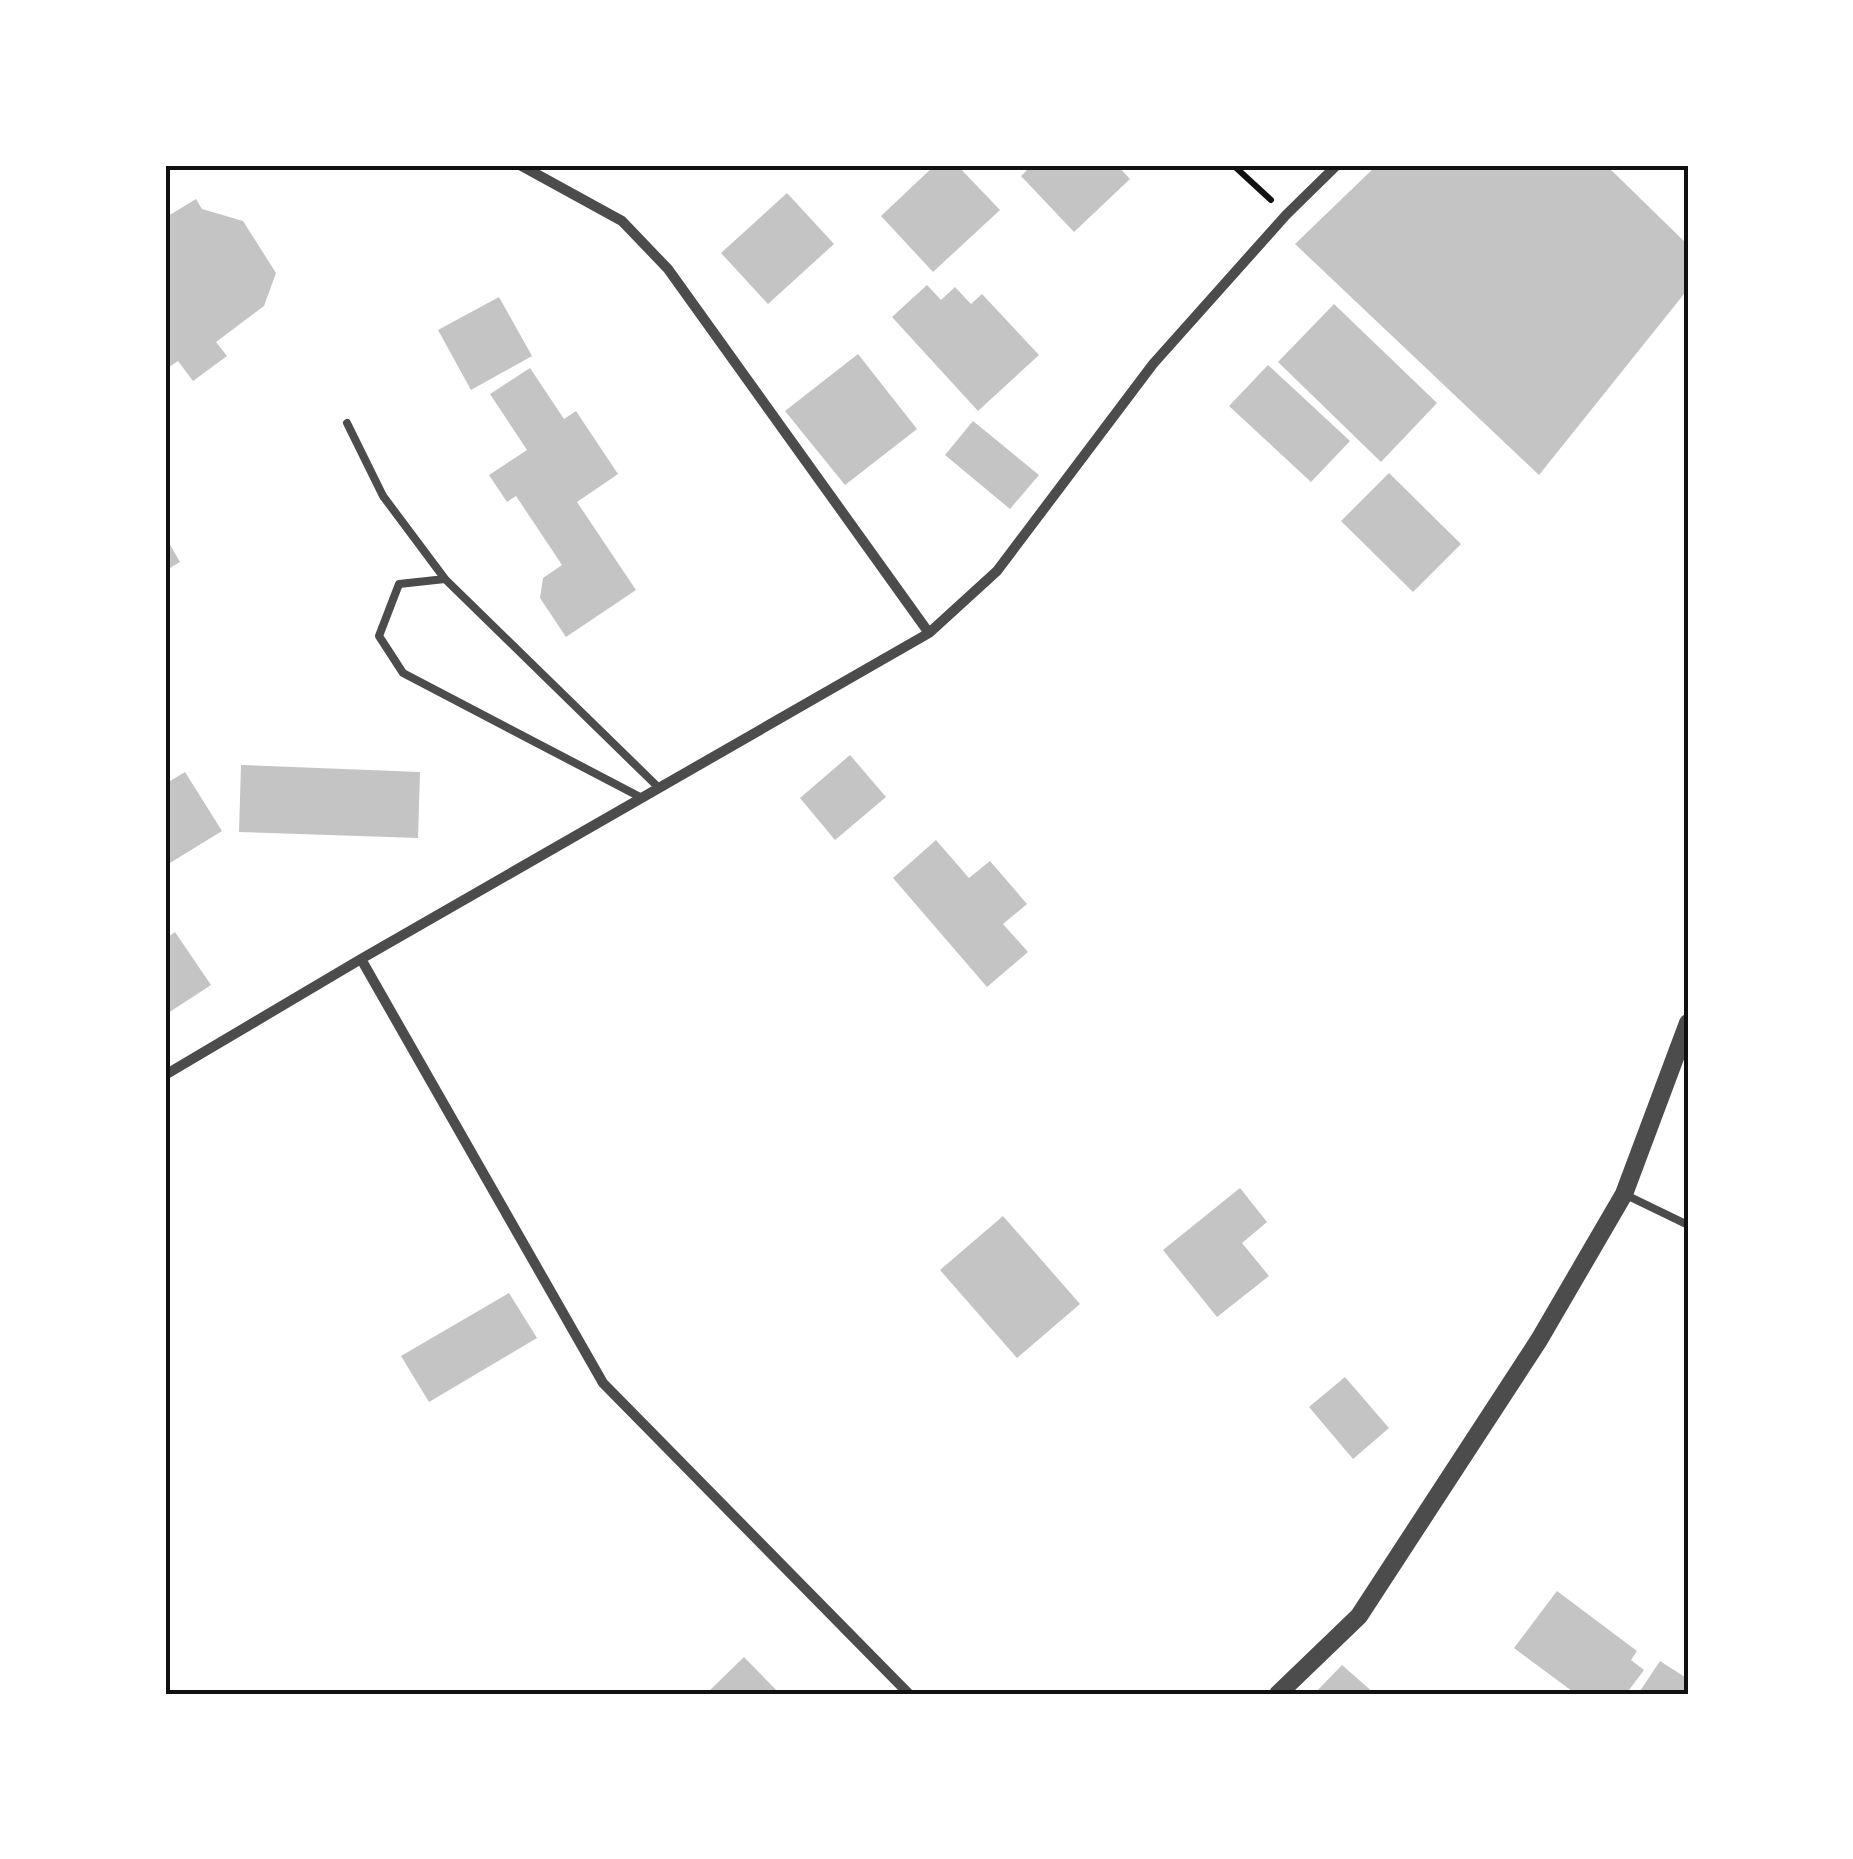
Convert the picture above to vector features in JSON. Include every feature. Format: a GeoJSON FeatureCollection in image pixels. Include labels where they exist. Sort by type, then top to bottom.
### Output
{"type":"FeatureCollection","features":[{"type":"Feature","properties":{"kind":"street"},"geometry":{"type":"LineString","coordinates":[[520,165],[622,221],[668,269],[929,632]]}},
{"type":"Feature","properties":{"kind":"street"},"geometry":{"type":"LineString","coordinates":[[165,1076],[361,958],[929,632],[998,571],[1153,364],[1286,215],[1337,165]]}},
{"type":"Feature","properties":{"kind":"street"},"geometry":{"type":"LineString","coordinates":[[361,958],[603,1383],[908,1694]]}},
{"type":"Feature","properties":{"kind":"street"},"geometry":{"type":"LineString","coordinates":[[1278,1694],[1359,1616],[1539,1340],[1624,1194],[1688,1023]]}},
{"type":"Feature","properties":{"kind":"lane"},"geometry":{"type":"LineString","coordinates":[[347,423],[383,496],[445,579],[659,788]]}},
{"type":"Feature","properties":{"kind":"lane"},"geometry":{"type":"LineString","coordinates":[[445,579],[399,584],[379,636],[403,673],[642,798]]}},
{"type":"Feature","properties":{"kind":"lane"},"geometry":{"type":"LineString","coordinates":[[1624,1194],[1688,1225]]}},
{"type":"Feature","properties":{"kind":"path"},"geometry":{"type":"LineString","coordinates":[[1233,165],[1286,215]]}},
{"type":"Feature","properties":{"kind":"building"},"geometry":{"type":"Polygon","coordinates":[[[935,165],[957,165],[1000,210],[933,272],[881,216],[935,165]]]}},
{"type":"Feature","properties":{"kind":"building"},"geometry":{"type":"Polygon","coordinates":[[[1032,165],[1059,165],[1064,170],[1069,165],[1117,165],[1130,179],[1074,232],[1021,176],[1032,165]]]}},
{"type":"Feature","properties":{"kind":"building"},"geometry":{"type":"Polygon","coordinates":[[[1377,165],[1606,165],[1688,245],[1688,289],[1539,475],[1295,244],[1377,165]]]}},
{"type":"Feature","properties":{"kind":"building"},"geometry":{"type":"Polygon","coordinates":[[[787,193],[834,244],[768,304],[721,253],[787,193]]]}},
{"type":"Feature","properties":{"kind":"building"},"geometry":{"type":"Polygon","coordinates":[[[196,199],[202,209],[243,221],[276,273],[264,306],[216,342],[227,356],[193,381],[178,361],[165,370],[165,211],[168,216],[196,199]]]}},
{"type":"Feature","properties":{"kind":"building"},"geometry":{"type":"Polygon","coordinates":[[[927,285],[941,300],[955,287],[971,304],[982,294],[1039,355],[978,411],[892,317],[927,285]]]}},
{"type":"Feature","properties":{"kind":"building"},"geometry":{"type":"Polygon","coordinates":[[[499,297],[532,356],[471,390],[438,330],[499,297]]]}},
{"type":"Feature","properties":{"kind":"building"},"geometry":{"type":"Polygon","coordinates":[[[1334,304],[1437,403],[1381,462],[1278,362],[1334,304]]]}},
{"type":"Feature","properties":{"kind":"building"},"geometry":{"type":"Polygon","coordinates":[[[858,354],[917,429],[845,485],[785,411],[858,354]]]}},
{"type":"Feature","properties":{"kind":"building"},"geometry":{"type":"Polygon","coordinates":[[[1268,365],[1350,441],[1311,482],[1229,406],[1268,365]]]}},
{"type":"Feature","properties":{"kind":"building"},"geometry":{"type":"Polygon","coordinates":[[[530,368],[564,419],[576,411],[618,474],[577,502],[636,590],[566,637],[540,598],[543,578],[562,565],[516,496],[507,502],[489,475],[527,450],[490,394],[530,368]]]}},
{"type":"Feature","properties":{"kind":"building"},"geometry":{"type":"Polygon","coordinates":[[[973,421],[1039,475],[1010,509],[945,455],[973,421]]]}},
{"type":"Feature","properties":{"kind":"building"},"geometry":{"type":"Polygon","coordinates":[[[1389,473],[1461,544],[1413,592],[1341,521],[1389,473]]]}},
{"type":"Feature","properties":{"kind":"building"},"geometry":{"type":"Polygon","coordinates":[[[165,536],[180,562],[165,571],[165,536]]]}},
{"type":"Feature","properties":{"kind":"building"},"geometry":{"type":"Polygon","coordinates":[[[850,755],[886,797],[835,840],[800,798],[850,755]]]}},
{"type":"Feature","properties":{"kind":"building"},"geometry":{"type":"Polygon","coordinates":[[[241,765],[420,772],[418,838],[239,832],[241,765]]]}},
{"type":"Feature","properties":{"kind":"building"},"geometry":{"type":"Polygon","coordinates":[[[185,772],[222,831],[165,866],[165,784],[185,772]]]}},
{"type":"Feature","properties":{"kind":"building"},"geometry":{"type":"Polygon","coordinates":[[[936,840],[969,878],[990,861],[1027,904],[1003,924],[1028,952],[987,987],[893,878],[936,840]]]}},
{"type":"Feature","properties":{"kind":"building"},"geometry":{"type":"Polygon","coordinates":[[[175,932],[211,985],[165,1015],[165,939],[175,932]]]}},
{"type":"Feature","properties":{"kind":"building"},"geometry":{"type":"Polygon","coordinates":[[[1240,1188],[1267,1222],[1242,1243],[1269,1276],[1217,1317],[1163,1250],[1240,1188]]]}},
{"type":"Feature","properties":{"kind":"building"},"geometry":{"type":"Polygon","coordinates":[[[1003,1216],[1080,1304],[1017,1358],[940,1270],[1003,1216]]]}},
{"type":"Feature","properties":{"kind":"building"},"geometry":{"type":"Polygon","coordinates":[[[509,1293],[537,1338],[429,1402],[401,1356],[509,1293]]]}},
{"type":"Feature","properties":{"kind":"building"},"geometry":{"type":"Polygon","coordinates":[[[1345,1377],[1389,1428],[1353,1459],[1309,1407],[1345,1377]]]}},
{"type":"Feature","properties":{"kind":"building"},"geometry":{"type":"Polygon","coordinates":[[[1557,1591],[1637,1651],[1631,1660],[1644,1670],[1626,1694],[1576,1694],[1514,1648],[1557,1591]]]}},
{"type":"Feature","properties":{"kind":"building"},"geometry":{"type":"Polygon","coordinates":[[[744,1657],[780,1694],[706,1694],[744,1657]]]}},
{"type":"Feature","properties":{"kind":"building"},"geometry":{"type":"Polygon","coordinates":[[[1660,1661],[1688,1679],[1688,1694],[1638,1694],[1660,1661]]]}},
{"type":"Feature","properties":{"kind":"building"},"geometry":{"type":"Polygon","coordinates":[[[1342,1665],[1375,1694],[1314,1694],[1342,1665]]]}}]}
